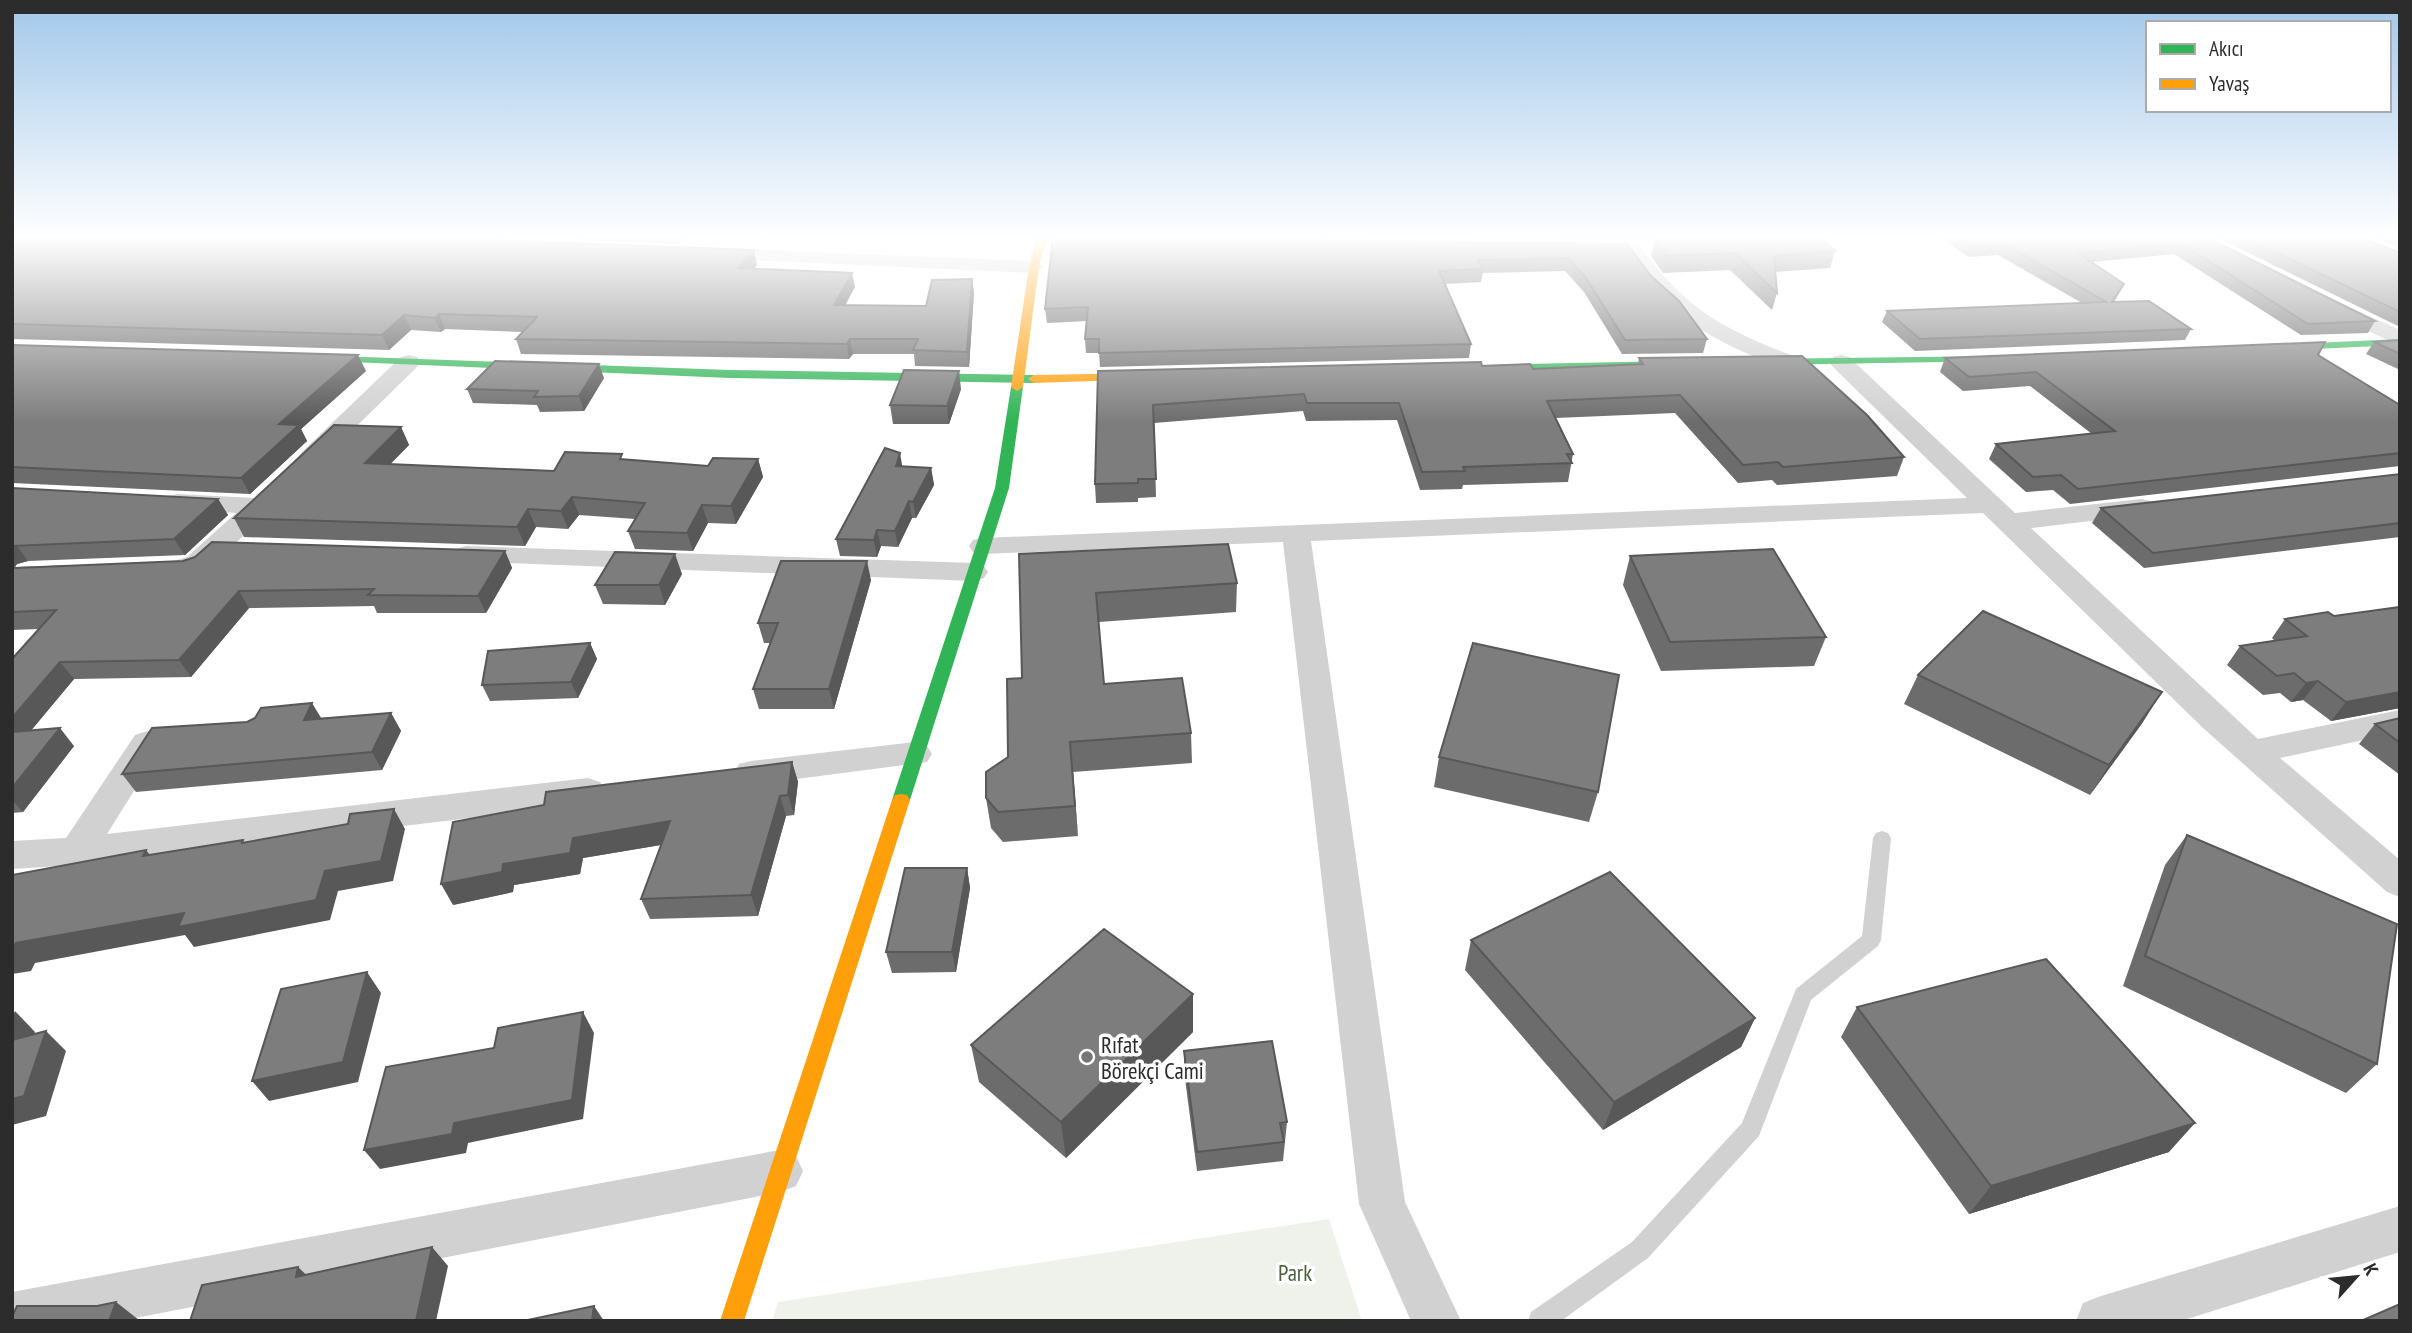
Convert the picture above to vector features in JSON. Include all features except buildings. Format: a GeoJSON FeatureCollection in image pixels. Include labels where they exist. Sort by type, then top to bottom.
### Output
{"type":"FeatureCollection","features":[{"type":"Feature","properties":{"kind":"street"},"geometry":{"type":"LineString","coordinates":[[732,1321],[1002,488],[1029,298]]}},
{"type":"Feature","properties":{"kind":"street"},"geometry":{"type":"LineString","coordinates":[[1669,298],[1744,346],[1788,362]]}},
{"type":"Feature","properties":{"kind":"street"},"geometry":{"type":"LineString","coordinates":[[2320,299],[2400,341]]}},
{"type":"Feature","properties":{"kind":"street"},"geometry":{"type":"LineString","coordinates":[[2249,349],[2400,341]]}},
{"type":"Feature","properties":{"kind":"street"},"geometry":{"type":"LineString","coordinates":[[286,358],[777,375],[1017,380],[1170,376]]}},
{"type":"Feature","properties":{"kind":"street"},"geometry":{"type":"LineString","coordinates":[[1737,362],[2015,358]]}},
{"type":"Feature","properties":{"kind":"street"},"geometry":{"type":"LineString","coordinates":[[166,567],[194,566],[409,362]]}},
{"type":"Feature","properties":{"kind":"street"},"geometry":{"type":"LineString","coordinates":[[1841,362],[2251,752],[2400,882]]}},
{"type":"Feature","properties":{"kind":"street"},"geometry":{"type":"LineString","coordinates":[[1461,369],[1684,363]]}},
{"type":"Feature","properties":{"kind":"street"},"geometry":{"type":"LineString","coordinates":[[150,500],[260,506]]}},
{"type":"Feature","properties":{"kind":"street"},"geometry":{"type":"LineString","coordinates":[[436,554],[979,559],[1296,533],[2000,514],[2161,504]]}},
{"type":"Feature","properties":{"kind":"street"},"geometry":{"type":"LineString","coordinates":[[1296,533],[1382,1204],[1436,1321]]}},
{"type":"Feature","properties":{"kind":"street"},"geometry":{"type":"LineString","coordinates":[[216,547],[257,548]]}},
{"type":"Feature","properties":{"kind":"street"},"geometry":{"type":"LineString","coordinates":[[2251,752],[2400,721]]}},
{"type":"Feature","properties":{"kind":"street"},"geometry":{"type":"LineString","coordinates":[[77,851],[150,738]]}},
{"type":"Feature","properties":{"kind":"street"},"geometry":{"type":"LineString","coordinates":[[723,776],[915,754]]}},
{"type":"Feature","properties":{"kind":"street"},"geometry":{"type":"LineString","coordinates":[[12,855],[77,851],[627,787]]}},
{"type":"Feature","properties":{"kind":"street"},"geometry":{"type":"LineString","coordinates":[[12,1318],[780,1171]]}},
{"type":"Feature","properties":{"kind":"street"},"geometry":{"type":"LineString","coordinates":[[2101,1321],[2400,1229]]}},
{"type":"Feature","properties":{"kind":"lane"},"geometry":{"type":"LineString","coordinates":[[1540,1321],[1640,1250],[1751,1129],[1803,995],[1871,940],[1882,838]]}},
{"type":"Feature","properties":{"kind":"green space","name":"Park"},"geometry":{"type":"Polygon","coordinates":[[[1329,1219],[1362,1321],[772,1321],[778,1302],[1329,1219]]]}},
{"type":"Feature","properties":{"kind":"traffic: fast"},"geometry":{"type":"LineString","coordinates":[[2271,348],[2400,342]]}},
{"type":"Feature","properties":{"kind":"traffic: fast"},"geometry":{"type":"LineString","coordinates":[[308,358],[730,374],[1034,379]]}},
{"type":"Feature","properties":{"kind":"traffic: fast"},"geometry":{"type":"LineString","coordinates":[[1757,362],[1997,359]]}},
{"type":"Feature","properties":{"kind":"traffic: fast"},"geometry":{"type":"LineString","coordinates":[[1480,368],[1672,364]]}},
{"type":"Feature","properties":{"kind":"traffic: fast"},"geometry":{"type":"LineString","coordinates":[[901,800],[1002,488],[1017,387]]}},
{"type":"Feature","properties":{"kind":"traffic: slow"},"geometry":{"type":"LineString","coordinates":[[1017,387],[1030,298]]}},
{"type":"Feature","properties":{"kind":"traffic: slow"},"geometry":{"type":"LineString","coordinates":[[1034,379],[1151,377]]}},
{"type":"Feature","properties":{"kind":"traffic: slow"},"geometry":{"type":"LineString","coordinates":[[732,1321],[901,800]]}},
{"type":"Feature","properties":{"kind":"place","name":"Rıfat Börekçi Cami"},"geometry":{"type":"Point","coordinates":[1087,1057]}}]}
